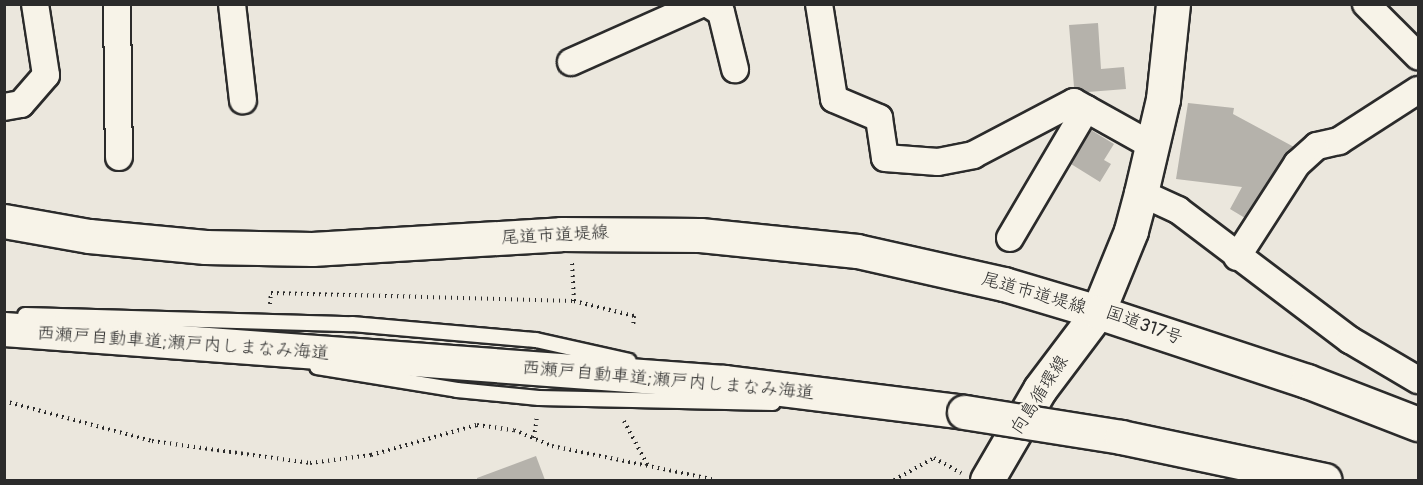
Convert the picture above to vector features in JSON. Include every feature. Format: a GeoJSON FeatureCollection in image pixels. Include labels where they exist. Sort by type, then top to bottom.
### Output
{"type":"FeatureCollection","features":[{"type":"Feature","properties":{"kind":"main road","name":"国道317号"},"geometry":{"type":"LineString","coordinates":[[1173,4],[1163,99],[1141,193],[1123,254],[1098,312],[1306,381],[1419,424]]}},
{"type":"Feature","properties":{"kind":"main road","name":"尾道市道堤線"},"geometry":{"type":"LineString","coordinates":[[4,221],[89,236],[205,247],[288,249],[410,246],[561,234],[700,235],[857,251],[1004,284],[1098,312]]}},
{"type":"Feature","properties":{"kind":"main road","name":"向島循環線"},"geometry":{"type":"LineString","coordinates":[[976,478],[1098,312]]}},
{"type":"Feature","properties":{"kind":"main road","name":"西瀬戸自動車道;瀬戸内しまなみ海道"},"geometry":{"type":"LineString","coordinates":[[4,329],[178,345],[724,382],[964,412],[1121,436],[1325,480]]}},
{"type":"Feature","properties":{"kind":"street"},"geometry":{"type":"LineString","coordinates":[[4,107],[21,104],[46,75],[35,4]]}},
{"type":"Feature","properties":{"kind":"street"},"geometry":{"type":"LineString","coordinates":[[117,4],[118,158]]}},
{"type":"Feature","properties":{"kind":"street"},"geometry":{"type":"LineString","coordinates":[[232,4],[243,100]]}},
{"type":"Feature","properties":{"kind":"street"},"geometry":{"type":"LineString","coordinates":[[571,62],[701,4]]}},
{"type":"Feature","properties":{"kind":"street"},"geometry":{"type":"LineString","coordinates":[[708,4],[721,12],[735,69]]}},
{"type":"Feature","properties":{"kind":"street"},"geometry":{"type":"LineString","coordinates":[[819,4],[834,99],[879,118],[885,158],[938,162],[973,154],[1074,102],[1151,144]]}},
{"type":"Feature","properties":{"kind":"street"},"geometry":{"type":"LineString","coordinates":[[1366,4],[1419,56]]}},
{"type":"Feature","properties":{"kind":"street"},"geometry":{"type":"LineString","coordinates":[[1237,257],[1297,164],[1317,146],[1340,141],[1419,90]]}},
{"type":"Feature","properties":{"kind":"street"},"geometry":{"type":"LineString","coordinates":[[1010,237],[1086,109]]}},
{"type":"Feature","properties":{"kind":"street"},"geometry":{"type":"LineString","coordinates":[[1141,193],[1178,210],[1237,257],[1350,340],[1419,380]]}},
{"type":"Feature","properties":{"kind":"lane"},"geometry":{"type":"LineString","coordinates":[[4,315],[352,324],[536,340],[724,382]]}},
{"type":"Feature","properties":{"kind":"lane"},"geometry":{"type":"LineString","coordinates":[[178,345],[457,390],[539,398],[642,397],[964,412]]}},
{"type":"Feature","properties":{"kind":"path"},"geometry":{"type":"LineString","coordinates":[[574,301],[634,316],[633,327]]}},
{"type":"Feature","properties":{"kind":"path"},"geometry":{"type":"LineString","coordinates":[[4,401],[152,441],[310,463],[371,455],[477,425],[514,430],[552,446],[716,480]]}},
{"type":"Feature","properties":{"kind":"path"},"geometry":{"type":"LineString","coordinates":[[624,421],[648,466]]}},
{"type":"Feature","properties":{"kind":"path"},"geometry":{"type":"LineString","coordinates":[[894,480],[934,458],[976,478]]}},
{"type":"Feature","properties":{"kind":"building"},"geometry":{"type":"Polygon","coordinates":[[[1098,23],[1101,69],[1124,67],[1126,89],[1088,92],[1074,87],[1069,25],[1098,23]]]}},
{"type":"Feature","properties":{"kind":"building"},"geometry":{"type":"Polygon","coordinates":[[[1188,103],[1234,108],[1233,114],[1294,147],[1245,218],[1230,209],[1242,187],[1176,179],[1188,103]]]}},
{"type":"Feature","properties":{"kind":"building"},"geometry":{"type":"Polygon","coordinates":[[[1091,130],[1114,144],[1104,160],[1111,164],[1100,182],[1071,164],[1091,130]]]}},
{"type":"Feature","properties":{"kind":"building"},"geometry":{"type":"Polygon","coordinates":[[[536,456],[545,480],[477,480],[477,478],[536,456]]]}}]}
